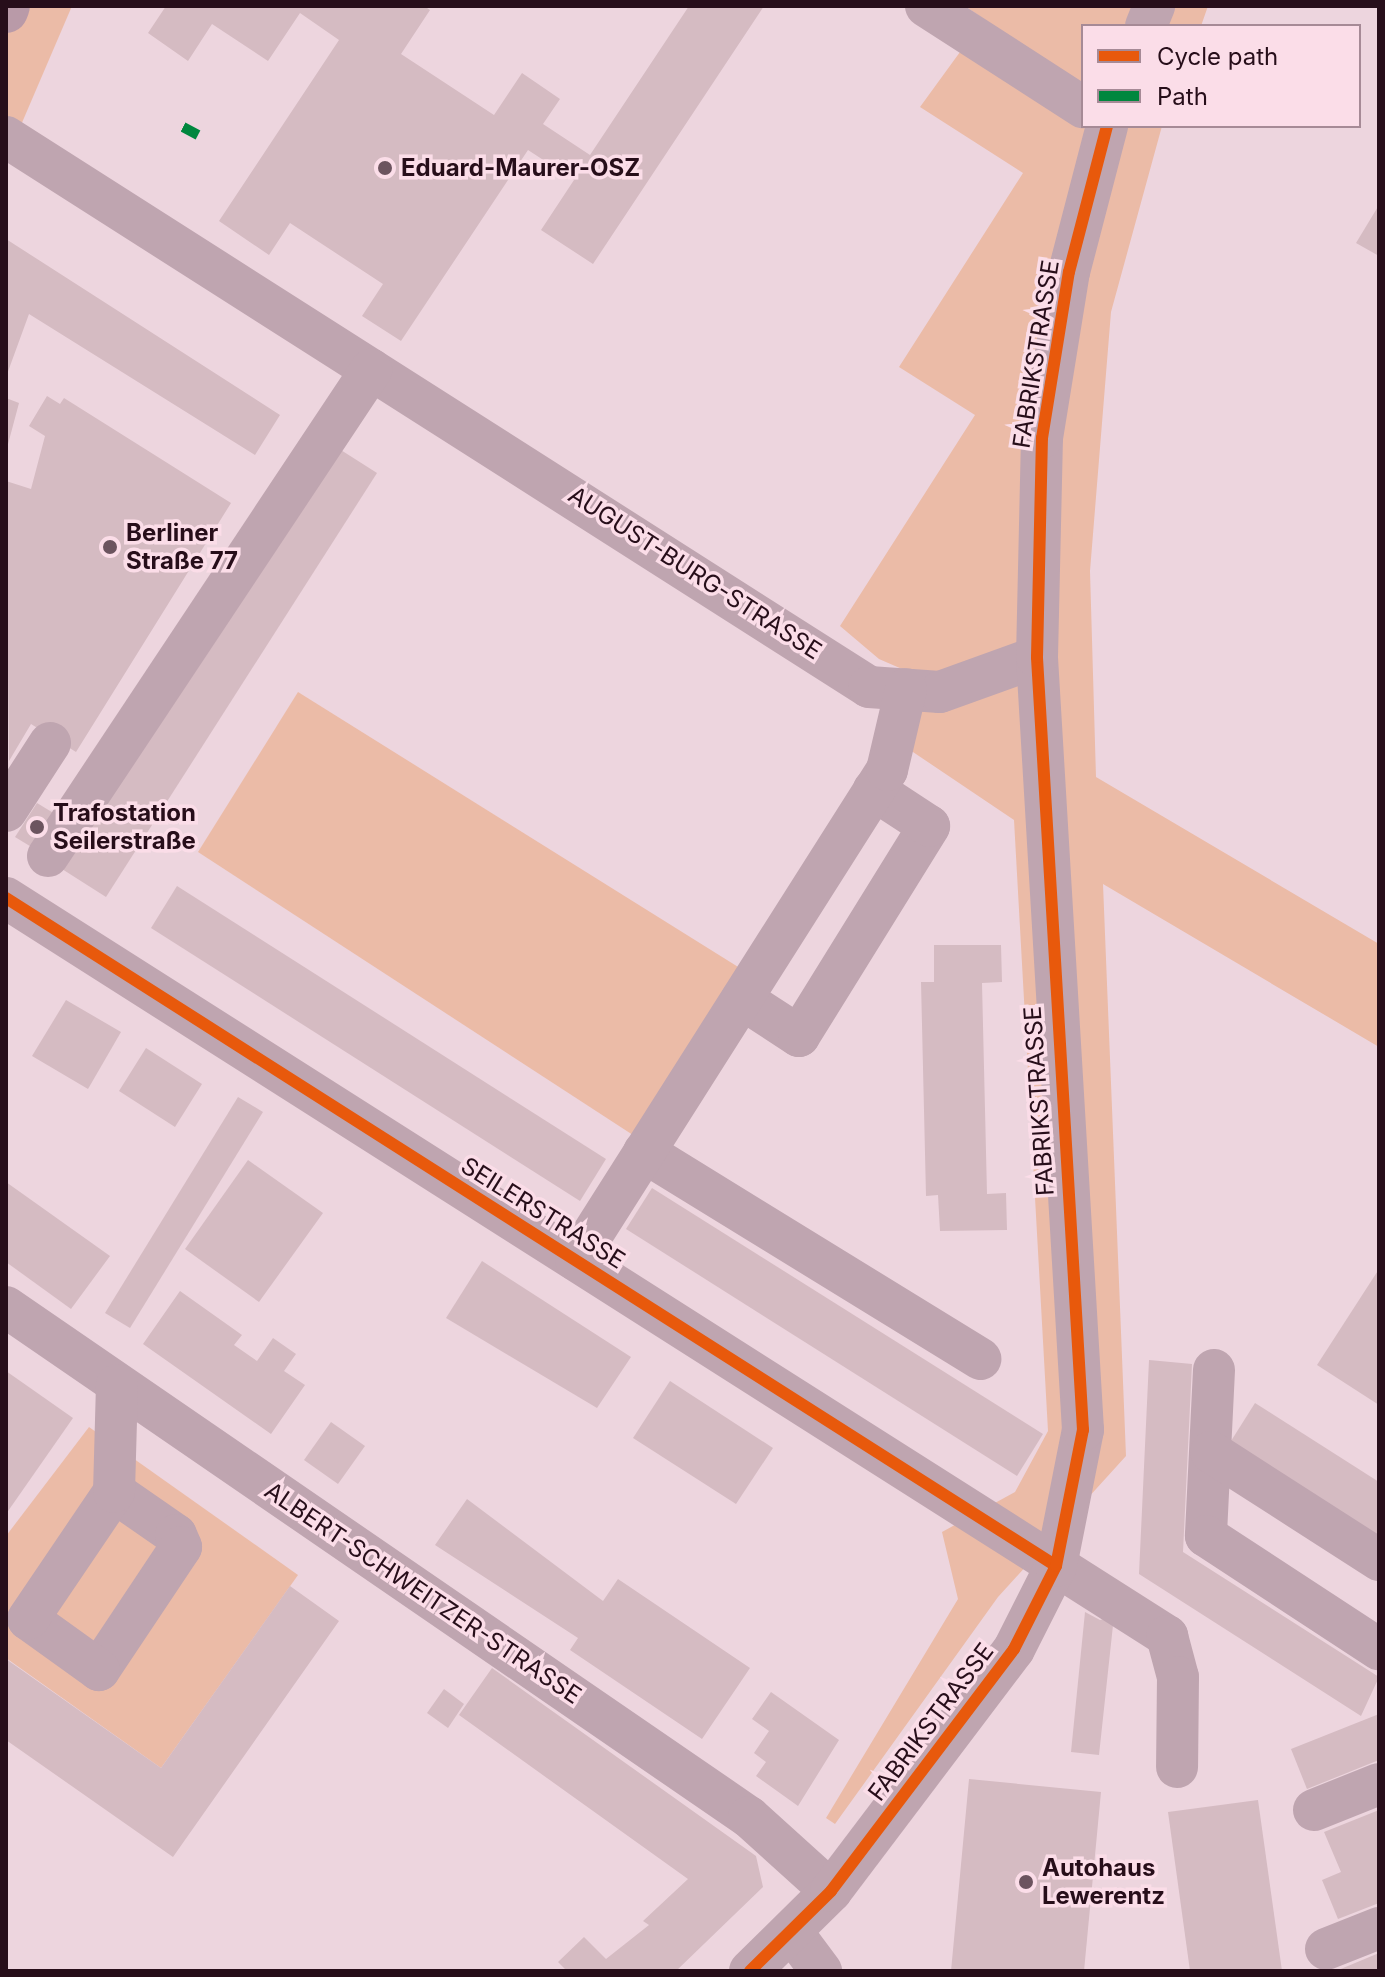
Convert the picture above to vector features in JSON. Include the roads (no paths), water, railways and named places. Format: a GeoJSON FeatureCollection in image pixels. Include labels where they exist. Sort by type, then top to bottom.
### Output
{"type":"FeatureCollection","features":[{"type":"Feature","properties":{"kind":"street"},"geometry":{"type":"LineString","coordinates":[[926,6],[1081,106]]}},
{"type":"Feature","properties":{"kind":"street","name":"FABRIKSTRASSE"},"geometry":{"type":"LineString","coordinates":[[750,1971],[831,1891],[1014,1649],[1056,1566],[1083,1430],[1037,657],[1042,438],[1069,272],[1106,128]]}},
{"type":"Feature","properties":{"kind":"street","name":"AUGUST-BURG-STRASSE"},"geometry":{"type":"LineString","coordinates":[[6,137],[869,687],[940,692],[1037,657]]}},
{"type":"Feature","properties":{"kind":"street"},"geometry":{"type":"LineString","coordinates":[[48,856],[371,370]]}},
{"type":"Feature","properties":{"kind":"street"},"geometry":{"type":"LineString","coordinates":[[576,1260],[887,770],[906,689]]}},
{"type":"Feature","properties":{"kind":"street"},"geometry":{"type":"LineString","coordinates":[[6,811],[50,743]]}},
{"type":"Feature","properties":{"kind":"street"},"geometry":{"type":"LineString","coordinates":[[742,999],[799,1036],[929,826],[874,790]]}},
{"type":"Feature","properties":{"kind":"street","name":"SEILERSTRASSE"},"geometry":{"type":"LineString","coordinates":[[6,898],[1167,1636],[1178,1677],[1177,1767]]}},
{"type":"Feature","properties":{"kind":"street"},"geometry":{"type":"LineString","coordinates":[[644,1152],[980,1359]]}},
{"type":"Feature","properties":{"kind":"street","name":"ALBERT-SCHWEITZER-STRASSE"},"geometry":{"type":"LineString","coordinates":[[6,1307],[749,1817],[831,1891]]}},
{"type":"Feature","properties":{"kind":"street"},"geometry":{"type":"LineString","coordinates":[[1214,1370],[1206,1536],[1379,1649]]}},
{"type":"Feature","properties":{"kind":"street"},"geometry":{"type":"LineString","coordinates":[[114,1492],[117,1385]]}},
{"type":"Feature","properties":{"kind":"street"},"geometry":{"type":"LineString","coordinates":[[1211,1452],[1379,1560]]}},
{"type":"Feature","properties":{"kind":"street"},"geometry":{"type":"LineString","coordinates":[[1314,1810],[1379,1784]]}},
{"type":"Feature","properties":{"kind":"street"},"geometry":{"type":"LineString","coordinates":[[1326,1949],[1379,1928]]}},
{"type":"Feature","properties":{"kind":"street"},"geometry":{"type":"LineString","coordinates":[[792,1932],[821,1971]]}},
{"type":"Feature","properties":{"kind":"place","name":"Eduard-Maurer-OSZ"},"geometry":{"type":"Point","coordinates":[385,168]}},
{"type":"Feature","properties":{"kind":"place","name":"Berliner Straße 77"},"geometry":{"type":"Point","coordinates":[110,547]}},
{"type":"Feature","properties":{"kind":"place","name":"Trafostation Seilerstraße"},"geometry":{"type":"Point","coordinates":[37,827]}},
{"type":"Feature","properties":{"kind":"place","name":"Autohaus Lewerentz"},"geometry":{"type":"Point","coordinates":[1026,1882]}}]}
